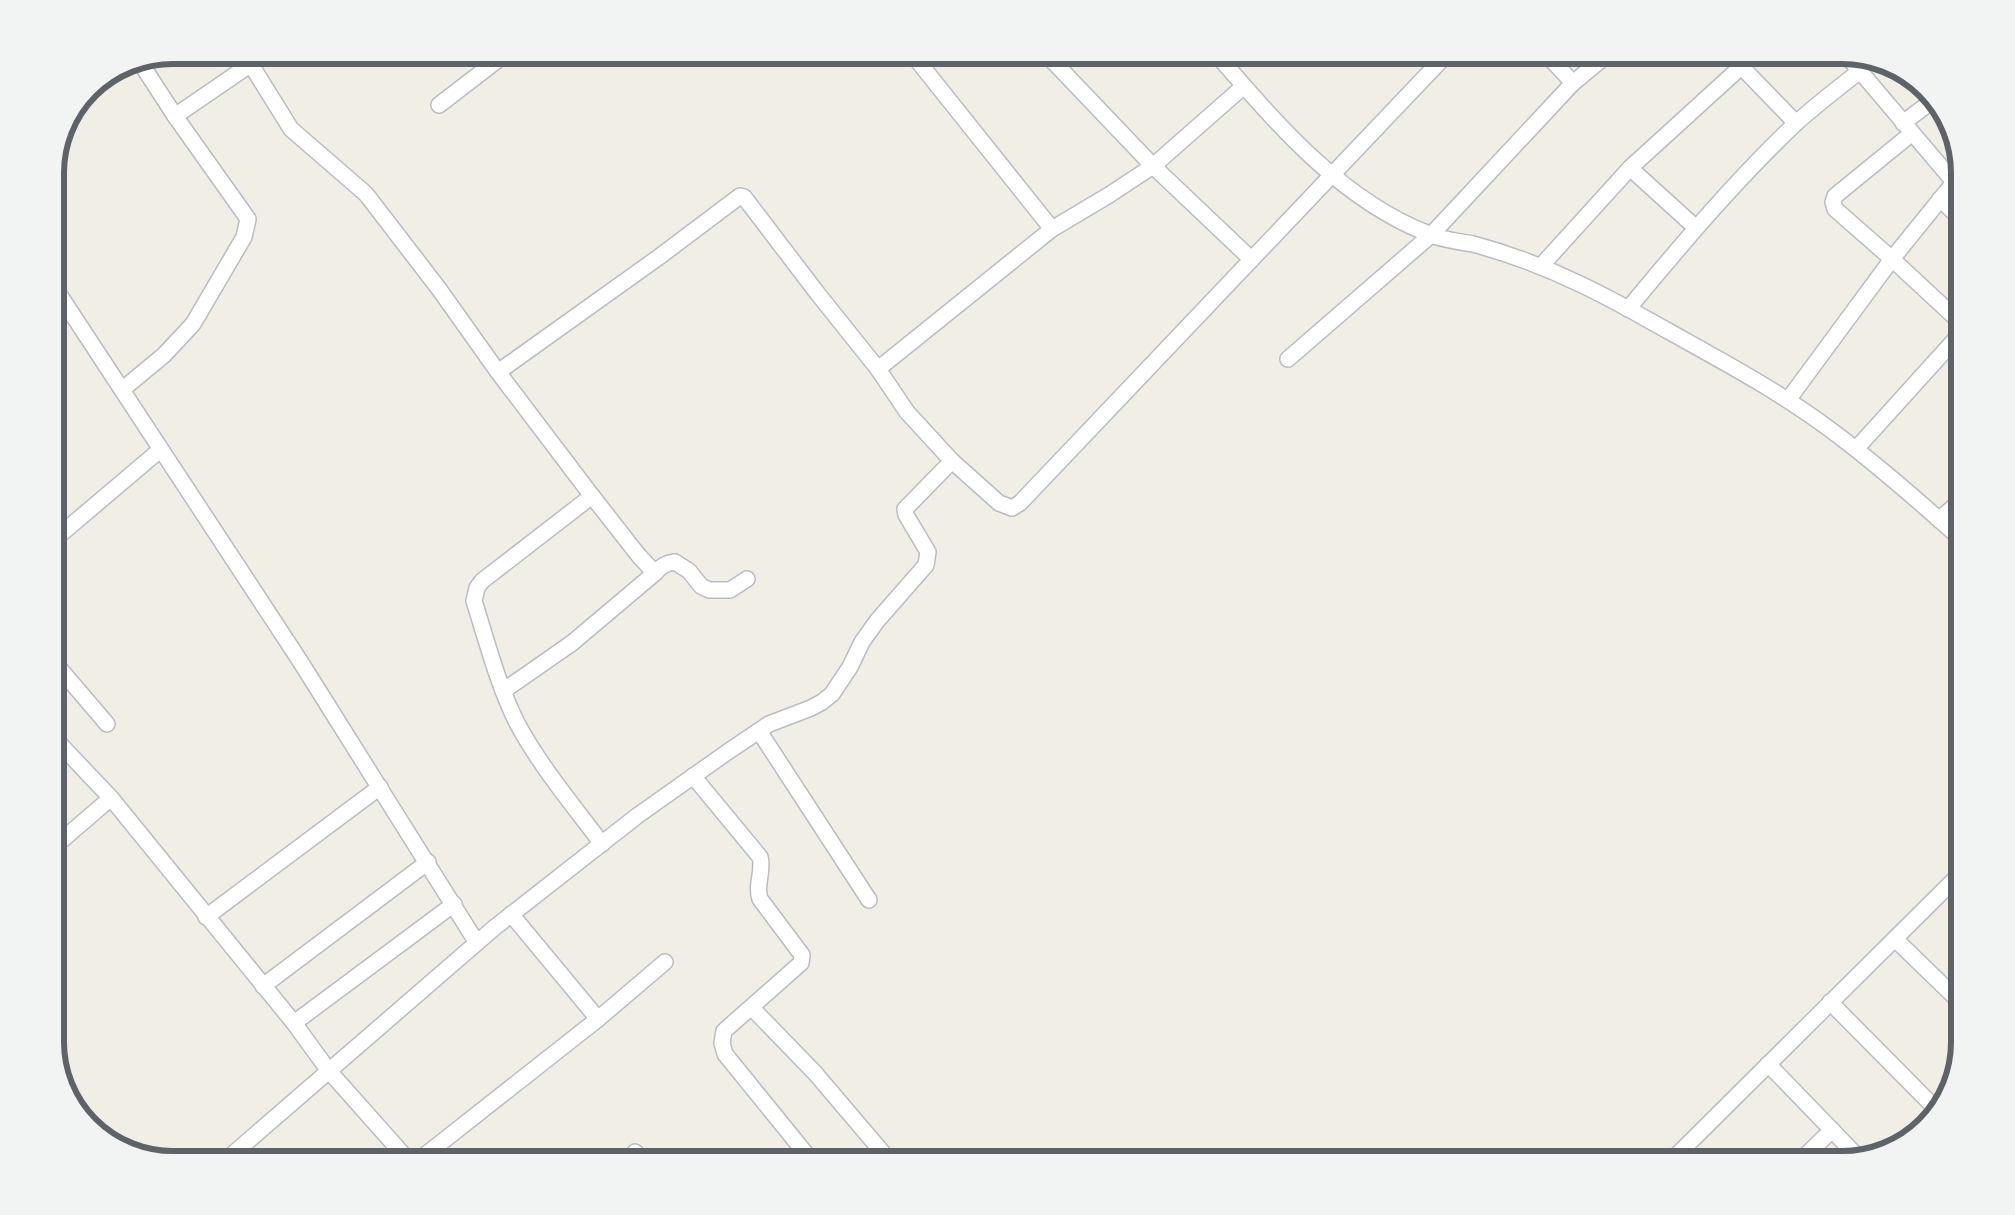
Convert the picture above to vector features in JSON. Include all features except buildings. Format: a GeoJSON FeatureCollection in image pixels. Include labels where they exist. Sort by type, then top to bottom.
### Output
{"type":"FeatureCollection","features":[{"type":"Feature","properties":{"kind":"street"},"geometry":{"type":"LineString","coordinates":[[175,116],[242,64]]}},
{"type":"Feature","properties":{"kind":"street"},"geometry":{"type":"LineString","coordinates":[[251,64],[292,129],[366,194],[440,289],[498,372],[592,496],[639,556],[655,573]]}},
{"type":"Feature","properties":{"kind":"street"},"geometry":{"type":"LineString","coordinates":[[440,106],[493,64]]}},
{"type":"Feature","properties":{"kind":"street"},"geometry":{"type":"LineString","coordinates":[[920,64],[1052,229]]}},
{"type":"Feature","properties":{"kind":"street"},"geometry":{"type":"LineString","coordinates":[[1056,64],[1152,166],[1251,259]]}},
{"type":"Feature","properties":{"kind":"street"},"geometry":{"type":"LineString","coordinates":[[1225,64],[1299,144],[1364,200],[1397,220],[1431,235],[1482,247],[1541,266],[1583,285],[1707,353],[1788,400],[1856,449],[1951,530]]}},
{"type":"Feature","properties":{"kind":"street"},"geometry":{"type":"LineString","coordinates":[[498,372],[742,196],[746,198],[818,294],[878,369],[908,412],[952,461],[999,503],[1012,508],[1020,504],[1437,64]]}},
{"type":"Feature","properties":{"kind":"street"},"geometry":{"type":"LineString","coordinates":[[1556,64],[1573,83]]}},
{"type":"Feature","properties":{"kind":"street"},"geometry":{"type":"LineString","coordinates":[[1288,359],[1431,235],[1573,83],[1596,64]]}},
{"type":"Feature","properties":{"kind":"street"},"geometry":{"type":"LineString","coordinates":[[1541,266],[1630,168],[1743,64]]}},
{"type":"Feature","properties":{"kind":"street"},"geometry":{"type":"LineString","coordinates":[[1855,65],[1907,128],[1951,172]]}},
{"type":"Feature","properties":{"kind":"street"},"geometry":{"type":"LineString","coordinates":[[1741,66],[1796,123]]}},
{"type":"Feature","properties":{"kind":"street"},"geometry":{"type":"LineString","coordinates":[[123,389],[164,355],[193,324],[244,237],[248,226],[248,218],[244,211],[175,116],[144,68]]}},
{"type":"Feature","properties":{"kind":"street"},"geometry":{"type":"LineString","coordinates":[[1628,309],[1695,227],[1796,123],[1860,71]]}},
{"type":"Feature","properties":{"kind":"street"},"geometry":{"type":"LineString","coordinates":[[878,369],[1052,229],[1109,195],[1152,166],[1244,86]]}},
{"type":"Feature","properties":{"kind":"street"},"geometry":{"type":"LineString","coordinates":[[1928,105],[1907,128],[1835,196],[1832,202],[1835,209],[1951,314]]}},
{"type":"Feature","properties":{"kind":"street"},"geometry":{"type":"LineString","coordinates":[[1630,168],[1695,227]]}},
{"type":"Feature","properties":{"kind":"street"},"geometry":{"type":"LineString","coordinates":[[1788,400],[1892,259],[1951,185]]}},
{"type":"Feature","properties":{"kind":"street"},"geometry":{"type":"LineString","coordinates":[[1940,199],[1951,209]]}},
{"type":"Feature","properties":{"kind":"street"},"geometry":{"type":"LineString","coordinates":[[64,301],[300,661],[428,862],[477,943]]}},
{"type":"Feature","properties":{"kind":"street"},"geometry":{"type":"LineString","coordinates":[[1856,449],[1951,344]]}},
{"type":"Feature","properties":{"kind":"street"},"geometry":{"type":"LineString","coordinates":[[64,531],[160,450]]}},
{"type":"Feature","properties":{"kind":"street"},"geometry":{"type":"LineString","coordinates":[[236,1151],[477,943],[637,816],[769,724],[811,708],[832,694],[876,621],[926,565],[928,552],[906,515],[905,509],[952,461]]}},
{"type":"Feature","properties":{"kind":"street"},"geometry":{"type":"LineString","coordinates":[[592,496],[482,581],[477,588],[474,601],[503,691],[516,720],[532,747],[602,844]]}},
{"type":"Feature","properties":{"kind":"street"},"geometry":{"type":"LineString","coordinates":[[1939,520],[1951,509]]}},
{"type":"Feature","properties":{"kind":"street"},"geometry":{"type":"LineString","coordinates":[[503,691],[572,643],[661,566],[675,562],[689,571],[702,586],[716,591],[730,590],[747,579]]}},
{"type":"Feature","properties":{"kind":"street"},"geometry":{"type":"LineString","coordinates":[[64,674],[106,724]]}},
{"type":"Feature","properties":{"kind":"street"},"geometry":{"type":"LineString","coordinates":[[759,731],[869,900]]}},
{"type":"Feature","properties":{"kind":"street"},"geometry":{"type":"LineString","coordinates":[[64,748],[111,798],[294,1023],[329,1071],[401,1151]]}},
{"type":"Feature","properties":{"kind":"street"},"geometry":{"type":"LineString","coordinates":[[693,776],[760,857],[761,870],[758,891],[760,899],[802,955],[802,963],[724,1031],[722,1042],[725,1054],[804,1151]]}},
{"type":"Feature","properties":{"kind":"street"},"geometry":{"type":"LineString","coordinates":[[206,917],[380,787]]}},
{"type":"Feature","properties":{"kind":"street"},"geometry":{"type":"LineString","coordinates":[[64,838],[111,798]]}},
{"type":"Feature","properties":{"kind":"street"},"geometry":{"type":"LineString","coordinates":[[264,986],[428,862]]}},
{"type":"Feature","properties":{"kind":"street"},"geometry":{"type":"LineString","coordinates":[[1681,1151],[1951,883]]}},
{"type":"Feature","properties":{"kind":"street"},"geometry":{"type":"LineString","coordinates":[[294,1023],[454,904]]}},
{"type":"Feature","properties":{"kind":"street"},"geometry":{"type":"LineString","coordinates":[[512,914],[598,1019]]}},
{"type":"Feature","properties":{"kind":"street"},"geometry":{"type":"LineString","coordinates":[[1895,939],[1951,992]]}},
{"type":"Feature","properties":{"kind":"street"},"geometry":{"type":"LineString","coordinates":[[421,1151],[598,1019],[664,962]]}},
{"type":"Feature","properties":{"kind":"street"},"geometry":{"type":"LineString","coordinates":[[1830,1002],[1932,1105]]}},
{"type":"Feature","properties":{"kind":"street"},"geometry":{"type":"LineString","coordinates":[[752,1008],[815,1073],[881,1151]]}},
{"type":"Feature","properties":{"kind":"street"},"geometry":{"type":"LineString","coordinates":[[1768,1064],[1852,1150]]}},
{"type":"Feature","properties":{"kind":"street"},"geometry":{"type":"LineString","coordinates":[[1810,1151],[1832,1130]]}}]}
